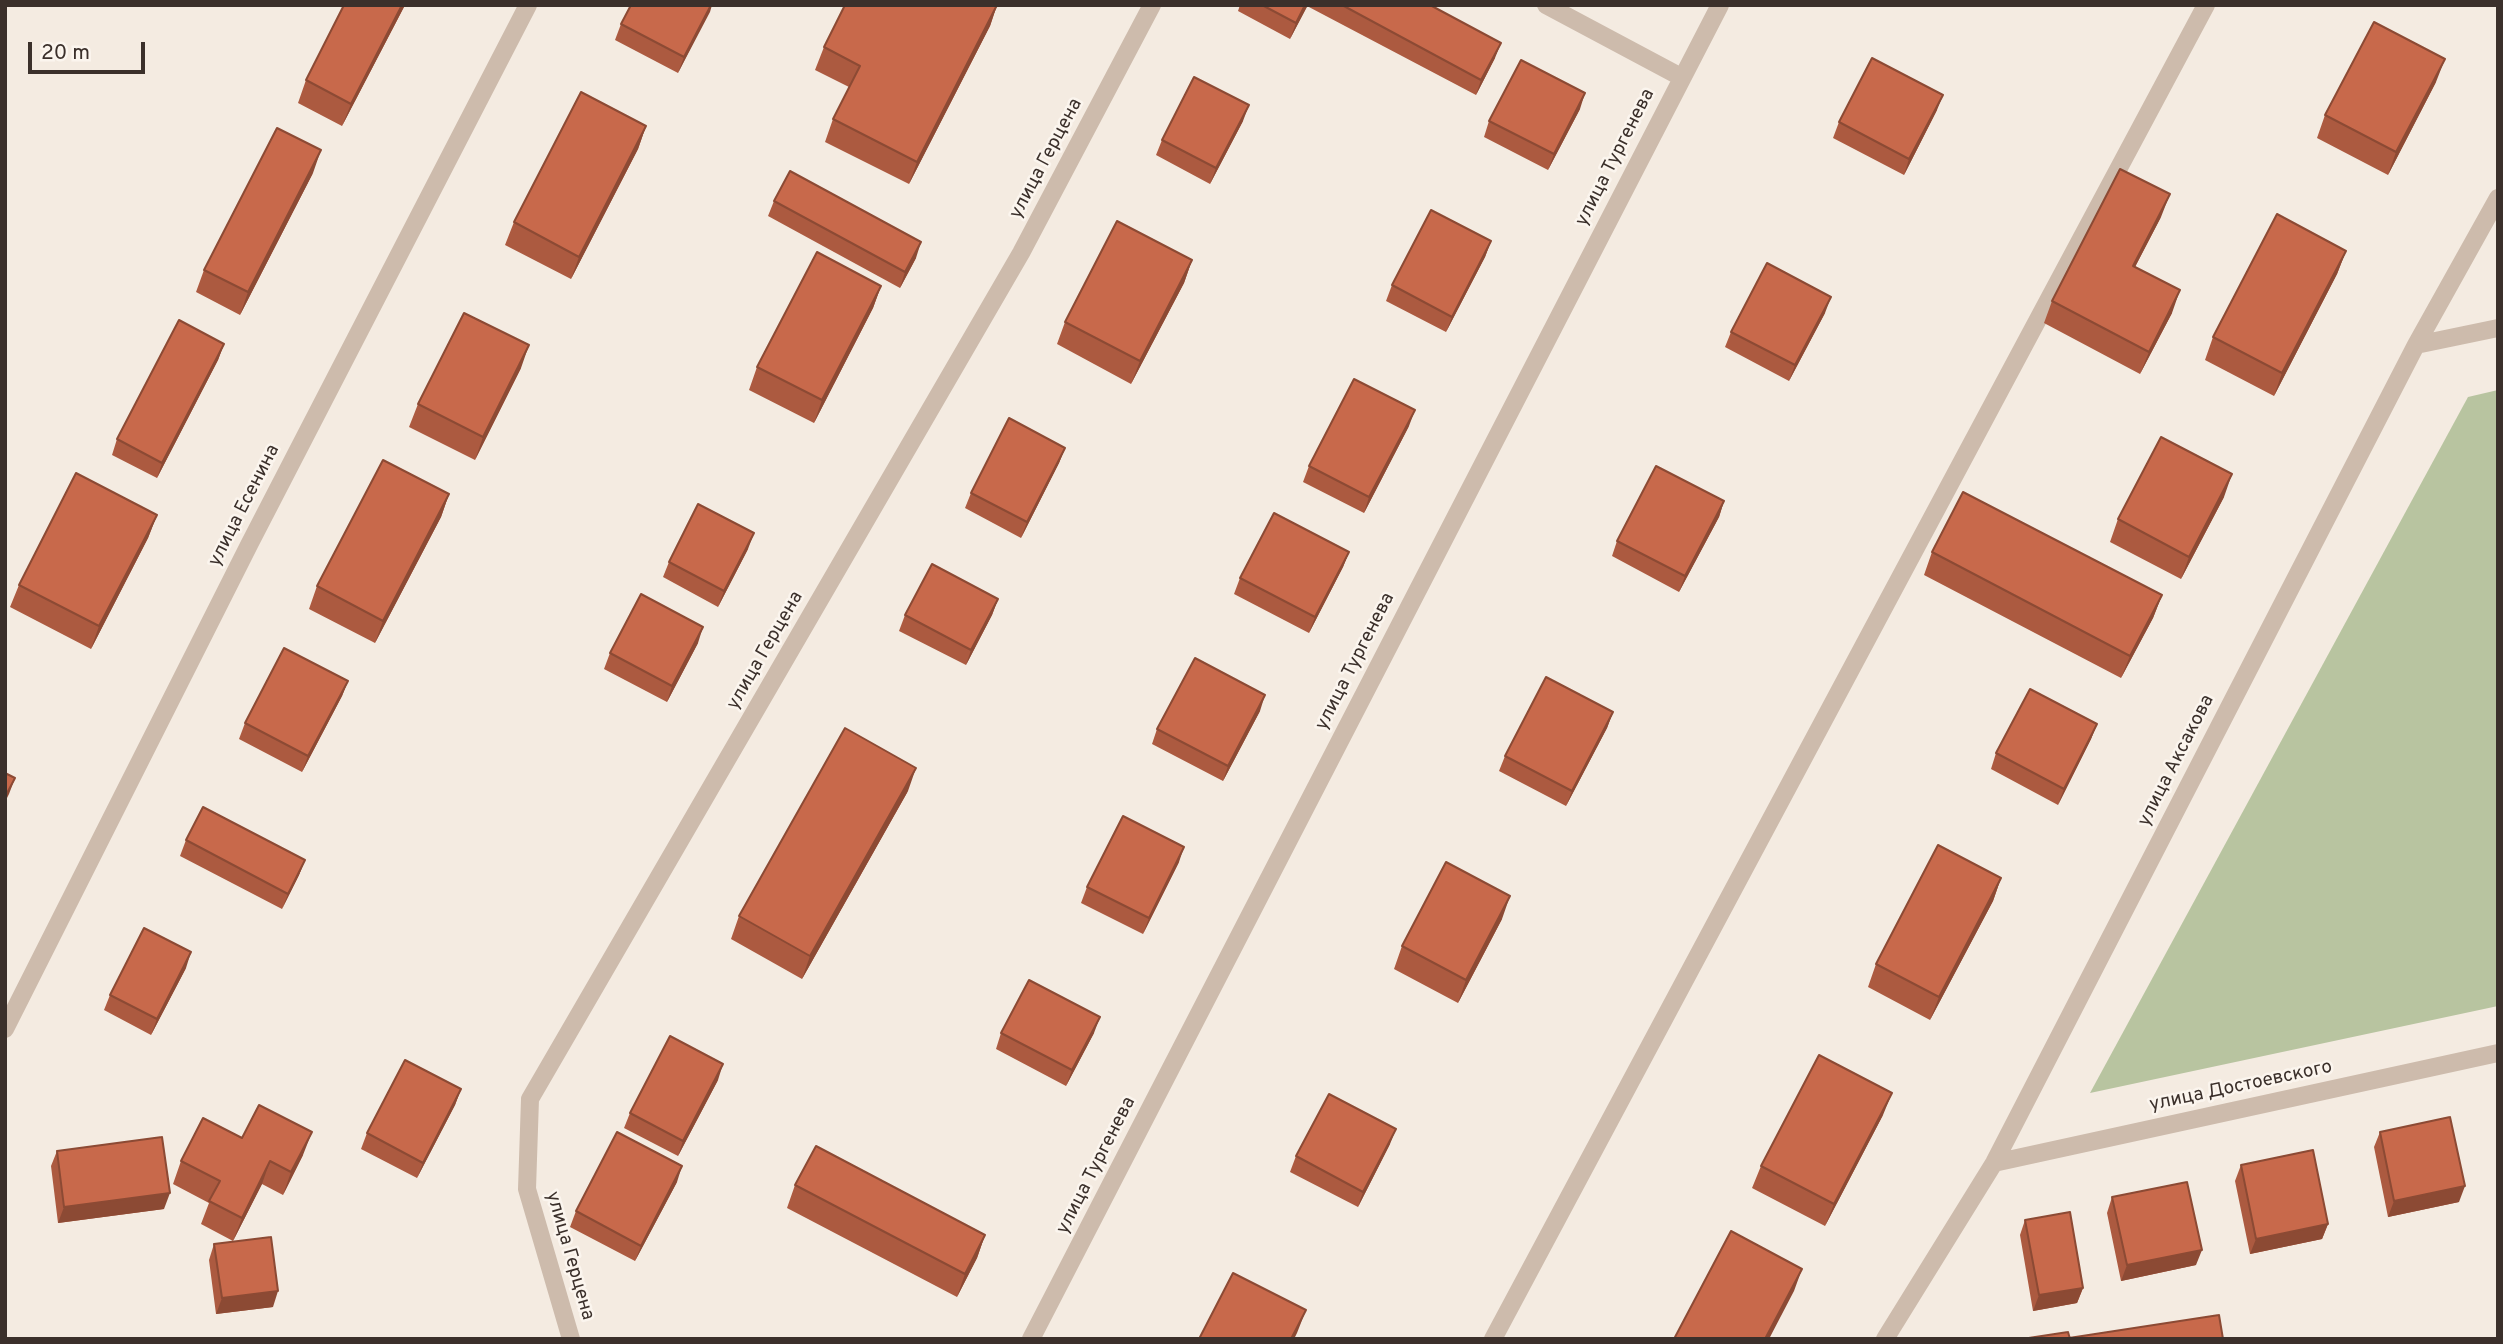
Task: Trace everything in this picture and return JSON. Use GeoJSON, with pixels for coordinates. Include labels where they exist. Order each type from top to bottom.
{"type":"FeatureCollection","features":[{"type":"Feature","properties":{"kind":"street","name":"улица Есенина"},"geometry":{"type":"LineString","coordinates":[[5,1029],[250,543],[528,5]]}},
{"type":"Feature","properties":{"kind":"street","name":"улица Герцена"},"geometry":{"type":"LineString","coordinates":[[571,1339],[527,1189],[530,1099],[1021,253],[1152,5]]}},
{"type":"Feature","properties":{"kind":"street"},"geometry":{"type":"LineString","coordinates":[[1546,5],[1681,77]]}},
{"type":"Feature","properties":{"kind":"street","name":"улица Тургенева"},"geometry":{"type":"LineString","coordinates":[[1031,1339],[1720,5]]}},
{"type":"Feature","properties":{"kind":"street"},"geometry":{"type":"LineString","coordinates":[[1493,1339],[2206,5]]}},
{"type":"Feature","properties":{"kind":"street","name":"улица Аксакова"},"geometry":{"type":"LineString","coordinates":[[1885,1339],[1994,1163],[2416,345],[2498,198]]}},
{"type":"Feature","properties":{"kind":"street"},"geometry":{"type":"LineString","coordinates":[[2416,345],[2498,328]]}},
{"type":"Feature","properties":{"kind":"street","name":"улица Достоевского"},"geometry":{"type":"LineString","coordinates":[[1994,1163],[2498,1053]]}},
{"type":"Feature","properties":{"kind":"green space"},"geometry":{"type":"Polygon","coordinates":[[[2498,390],[2498,1006],[2090,1093],[2468,397],[2498,390]]]}},
{"type":"Feature","properties":{"kind":"building"},"geometry":{"type":"Polygon","coordinates":[[[344,5],[402,5],[351,104],[306,80],[344,5]]]}},
{"type":"Feature","properties":{"kind":"building"},"geometry":{"type":"Polygon","coordinates":[[[631,5],[711,5],[684,57],[621,24],[631,5]]]}},
{"type":"Feature","properties":{"kind":"building"},"geometry":{"type":"Polygon","coordinates":[[[845,5],[997,5],[917,162],[833,119],[860,66],[824,47],[845,5]]]}},
{"type":"Feature","properties":{"kind":"building"},"geometry":{"type":"Polygon","coordinates":[[[1262,5],[1305,5],[1296,23],[1262,5]]]}},
{"type":"Feature","properties":{"kind":"building"},"geometry":{"type":"Polygon","coordinates":[[[1342,5],[1430,5],[1501,43],[1481,80],[1342,5]]]}},
{"type":"Feature","properties":{"kind":"building"},"geometry":{"type":"Polygon","coordinates":[[[2374,22],[2445,59],[2396,152],[2325,115],[2374,22]]]}},
{"type":"Feature","properties":{"kind":"building"},"geometry":{"type":"Polygon","coordinates":[[[1872,58],[1943,95],[1909,159],[1839,122],[1872,58]]]}},
{"type":"Feature","properties":{"kind":"building"},"geometry":{"type":"Polygon","coordinates":[[[1521,60],[1585,93],[1554,154],[1489,121],[1521,60]]]}},
{"type":"Feature","properties":{"kind":"building"},"geometry":{"type":"Polygon","coordinates":[[[1194,77],[1249,105],[1216,168],[1162,140],[1194,77]]]}},
{"type":"Feature","properties":{"kind":"building"},"geometry":{"type":"Polygon","coordinates":[[[581,92],[646,126],[579,257],[514,222],[581,92]]]}},
{"type":"Feature","properties":{"kind":"building"},"geometry":{"type":"Polygon","coordinates":[[[277,128],[321,150],[248,292],[204,270],[277,128]]]}},
{"type":"Feature","properties":{"kind":"building"},"geometry":{"type":"Polygon","coordinates":[[[2120,169],[2170,194],[2133,266],[2180,290],[2149,352],[2052,301],[2120,169]]]}},
{"type":"Feature","properties":{"kind":"building"},"geometry":{"type":"Polygon","coordinates":[[[790,171],[921,242],[905,272],[774,201],[790,171]]]}},
{"type":"Feature","properties":{"kind":"building"},"geometry":{"type":"Polygon","coordinates":[[[1431,210],[1491,241],[1452,317],[1392,285],[1431,210]]]}},
{"type":"Feature","properties":{"kind":"building"},"geometry":{"type":"Polygon","coordinates":[[[2277,214],[2346,251],[2282,373],[2213,337],[2277,214]]]}},
{"type":"Feature","properties":{"kind":"building"},"geometry":{"type":"Polygon","coordinates":[[[1117,221],[1192,260],[1140,361],[1065,322],[1117,221]]]}},
{"type":"Feature","properties":{"kind":"building"},"geometry":{"type":"Polygon","coordinates":[[[817,252],[881,286],[822,400],[757,367],[817,252]]]}},
{"type":"Feature","properties":{"kind":"building"},"geometry":{"type":"Polygon","coordinates":[[[1767,263],[1831,297],[1795,365],[1731,332],[1767,263]]]}},
{"type":"Feature","properties":{"kind":"building"},"geometry":{"type":"Polygon","coordinates":[[[464,313],[529,345],[483,437],[418,404],[464,313]]]}},
{"type":"Feature","properties":{"kind":"building"},"geometry":{"type":"Polygon","coordinates":[[[179,320],[224,344],[162,463],[117,439],[179,320]]]}},
{"type":"Feature","properties":{"kind":"building"},"geometry":{"type":"Polygon","coordinates":[[[1354,379],[1415,410],[1369,497],[1309,466],[1354,379]]]}},
{"type":"Feature","properties":{"kind":"building"},"geometry":{"type":"Polygon","coordinates":[[[1009,418],[1065,448],[1027,522],[971,493],[1009,418]]]}},
{"type":"Feature","properties":{"kind":"building"},"geometry":{"type":"Polygon","coordinates":[[[2161,437],[2232,474],[2189,557],[2118,519],[2161,437]]]}},
{"type":"Feature","properties":{"kind":"building"},"geometry":{"type":"Polygon","coordinates":[[[383,460],[449,494],[383,621],[317,586],[383,460]]]}},
{"type":"Feature","properties":{"kind":"building"},"geometry":{"type":"Polygon","coordinates":[[[1656,466],[1724,501],[1685,576],[1617,541],[1656,466]]]}},
{"type":"Feature","properties":{"kind":"building"},"geometry":{"type":"Polygon","coordinates":[[[76,473],[157,515],[99,626],[19,585],[76,473]]]}},
{"type":"Feature","properties":{"kind":"building"},"geometry":{"type":"Polygon","coordinates":[[[1963,492],[2162,595],[2130,656],[1932,552],[1963,492]]]}},
{"type":"Feature","properties":{"kind":"building"},"geometry":{"type":"Polygon","coordinates":[[[698,504],[754,533],[724,591],[669,562],[698,504]]]}},
{"type":"Feature","properties":{"kind":"building"},"geometry":{"type":"Polygon","coordinates":[[[1274,513],[1349,552],[1315,617],[1240,578],[1274,513]]]}},
{"type":"Feature","properties":{"kind":"building"},"geometry":{"type":"Polygon","coordinates":[[[932,564],[998,599],[971,650],[905,615],[932,564]]]}},
{"type":"Feature","properties":{"kind":"building"},"geometry":{"type":"Polygon","coordinates":[[[641,594],[703,627],[672,686],[610,653],[641,594]]]}},
{"type":"Feature","properties":{"kind":"building"},"geometry":{"type":"Polygon","coordinates":[[[284,648],[348,681],[308,756],[245,723],[284,648]]]}},
{"type":"Feature","properties":{"kind":"building"},"geometry":{"type":"Polygon","coordinates":[[[1195,658],[1265,695],[1228,766],[1157,729],[1195,658]]]}},
{"type":"Feature","properties":{"kind":"building"},"geometry":{"type":"Polygon","coordinates":[[[1546,677],[1613,712],[1572,791],[1505,756],[1546,677]]]}},
{"type":"Feature","properties":{"kind":"building"},"geometry":{"type":"Polygon","coordinates":[[[2030,689],[2097,724],[2064,789],[1996,753],[2030,689]]]}},
{"type":"Feature","properties":{"kind":"building"},"geometry":{"type":"Polygon","coordinates":[[[845,728],[916,768],[810,956],[739,916],[845,728]]]}},
{"type":"Feature","properties":{"kind":"building"},"geometry":{"type":"Polygon","coordinates":[[[5,773],[15,778],[5,797],[5,773]]]}},
{"type":"Feature","properties":{"kind":"building"},"geometry":{"type":"Polygon","coordinates":[[[203,807],[305,860],[288,894],[186,840],[203,807]]]}},
{"type":"Feature","properties":{"kind":"building"},"geometry":{"type":"Polygon","coordinates":[[[1123,816],[1184,847],[1149,918],[1087,887],[1123,816]]]}},
{"type":"Feature","properties":{"kind":"building"},"geometry":{"type":"Polygon","coordinates":[[[1938,845],[2001,878],[1939,997],[1876,964],[1938,845]]]}},
{"type":"Feature","properties":{"kind":"building"},"geometry":{"type":"Polygon","coordinates":[[[1446,862],[1510,896],[1466,980],[1402,946],[1446,862]]]}},
{"type":"Feature","properties":{"kind":"building"},"geometry":{"type":"Polygon","coordinates":[[[144,928],[191,952],[157,1019],[110,995],[144,928]]]}},
{"type":"Feature","properties":{"kind":"building"},"geometry":{"type":"Polygon","coordinates":[[[1029,980],[1100,1017],[1072,1070],[1001,1033],[1029,980]]]}},
{"type":"Feature","properties":{"kind":"building"},"geometry":{"type":"Polygon","coordinates":[[[670,1036],[723,1064],[683,1141],[630,1113],[670,1036]]]}},
{"type":"Feature","properties":{"kind":"building"},"geometry":{"type":"Polygon","coordinates":[[[1819,1055],[1892,1093],[1834,1204],[1761,1166],[1819,1055]]]}},
{"type":"Feature","properties":{"kind":"building"},"geometry":{"type":"Polygon","coordinates":[[[405,1060],[461,1089],[423,1163],[367,1133],[405,1060]]]}},
{"type":"Feature","properties":{"kind":"building"},"geometry":{"type":"Polygon","coordinates":[[[1329,1094],[1396,1129],[1363,1192],[1296,1156],[1329,1094]]]}},
{"type":"Feature","properties":{"kind":"building"},"geometry":{"type":"Polygon","coordinates":[[[259,1105],[312,1132],[291,1172],[270,1161],[242,1218],[209,1201],[220,1181],[181,1161],[203,1118],[242,1138],[259,1105]]]}},
{"type":"Feature","properties":{"kind":"building"},"geometry":{"type":"Polygon","coordinates":[[[2450,1117],[2465,1186],[2394,1201],[2380,1132],[2450,1117]]]}},
{"type":"Feature","properties":{"kind":"building"},"geometry":{"type":"Polygon","coordinates":[[[617,1132],[682,1166],[641,1246],[576,1211],[617,1132]]]}},
{"type":"Feature","properties":{"kind":"building"},"geometry":{"type":"Polygon","coordinates":[[[162,1137],[170,1193],[64,1207],[57,1151],[162,1137]]]}},
{"type":"Feature","properties":{"kind":"building"},"geometry":{"type":"Polygon","coordinates":[[[816,1146],[985,1235],[965,1274],[795,1185],[816,1146]]]}},
{"type":"Feature","properties":{"kind":"building"},"geometry":{"type":"Polygon","coordinates":[[[2313,1150],[2328,1224],[2256,1239],[2241,1165],[2313,1150]]]}},
{"type":"Feature","properties":{"kind":"building"},"geometry":{"type":"Polygon","coordinates":[[[2187,1182],[2202,1250],[2127,1265],[2112,1197],[2187,1182]]]}},
{"type":"Feature","properties":{"kind":"building"},"geometry":{"type":"Polygon","coordinates":[[[2070,1212],[2083,1288],[2039,1295],[2025,1220],[2070,1212]]]}},
{"type":"Feature","properties":{"kind":"building"},"geometry":{"type":"Polygon","coordinates":[[[1731,1231],[1802,1269],[1765,1339],[1674,1339],[1731,1231]]]}},
{"type":"Feature","properties":{"kind":"building"},"geometry":{"type":"Polygon","coordinates":[[[271,1237],[278,1291],[222,1298],[214,1244],[271,1237]]]}},
{"type":"Feature","properties":{"kind":"building"},"geometry":{"type":"Polygon","coordinates":[[[1233,1273],[1306,1310],[1291,1339],[1199,1339],[1233,1273]]]}},
{"type":"Feature","properties":{"kind":"building"},"geometry":{"type":"Polygon","coordinates":[[[2219,1315],[2223,1339],[2069,1338],[2219,1315]]]}},
{"type":"Feature","properties":{"kind":"building"},"geometry":{"type":"Polygon","coordinates":[[[2068,1332],[2070,1339],[2022,1339],[2068,1332]]]}}]}
